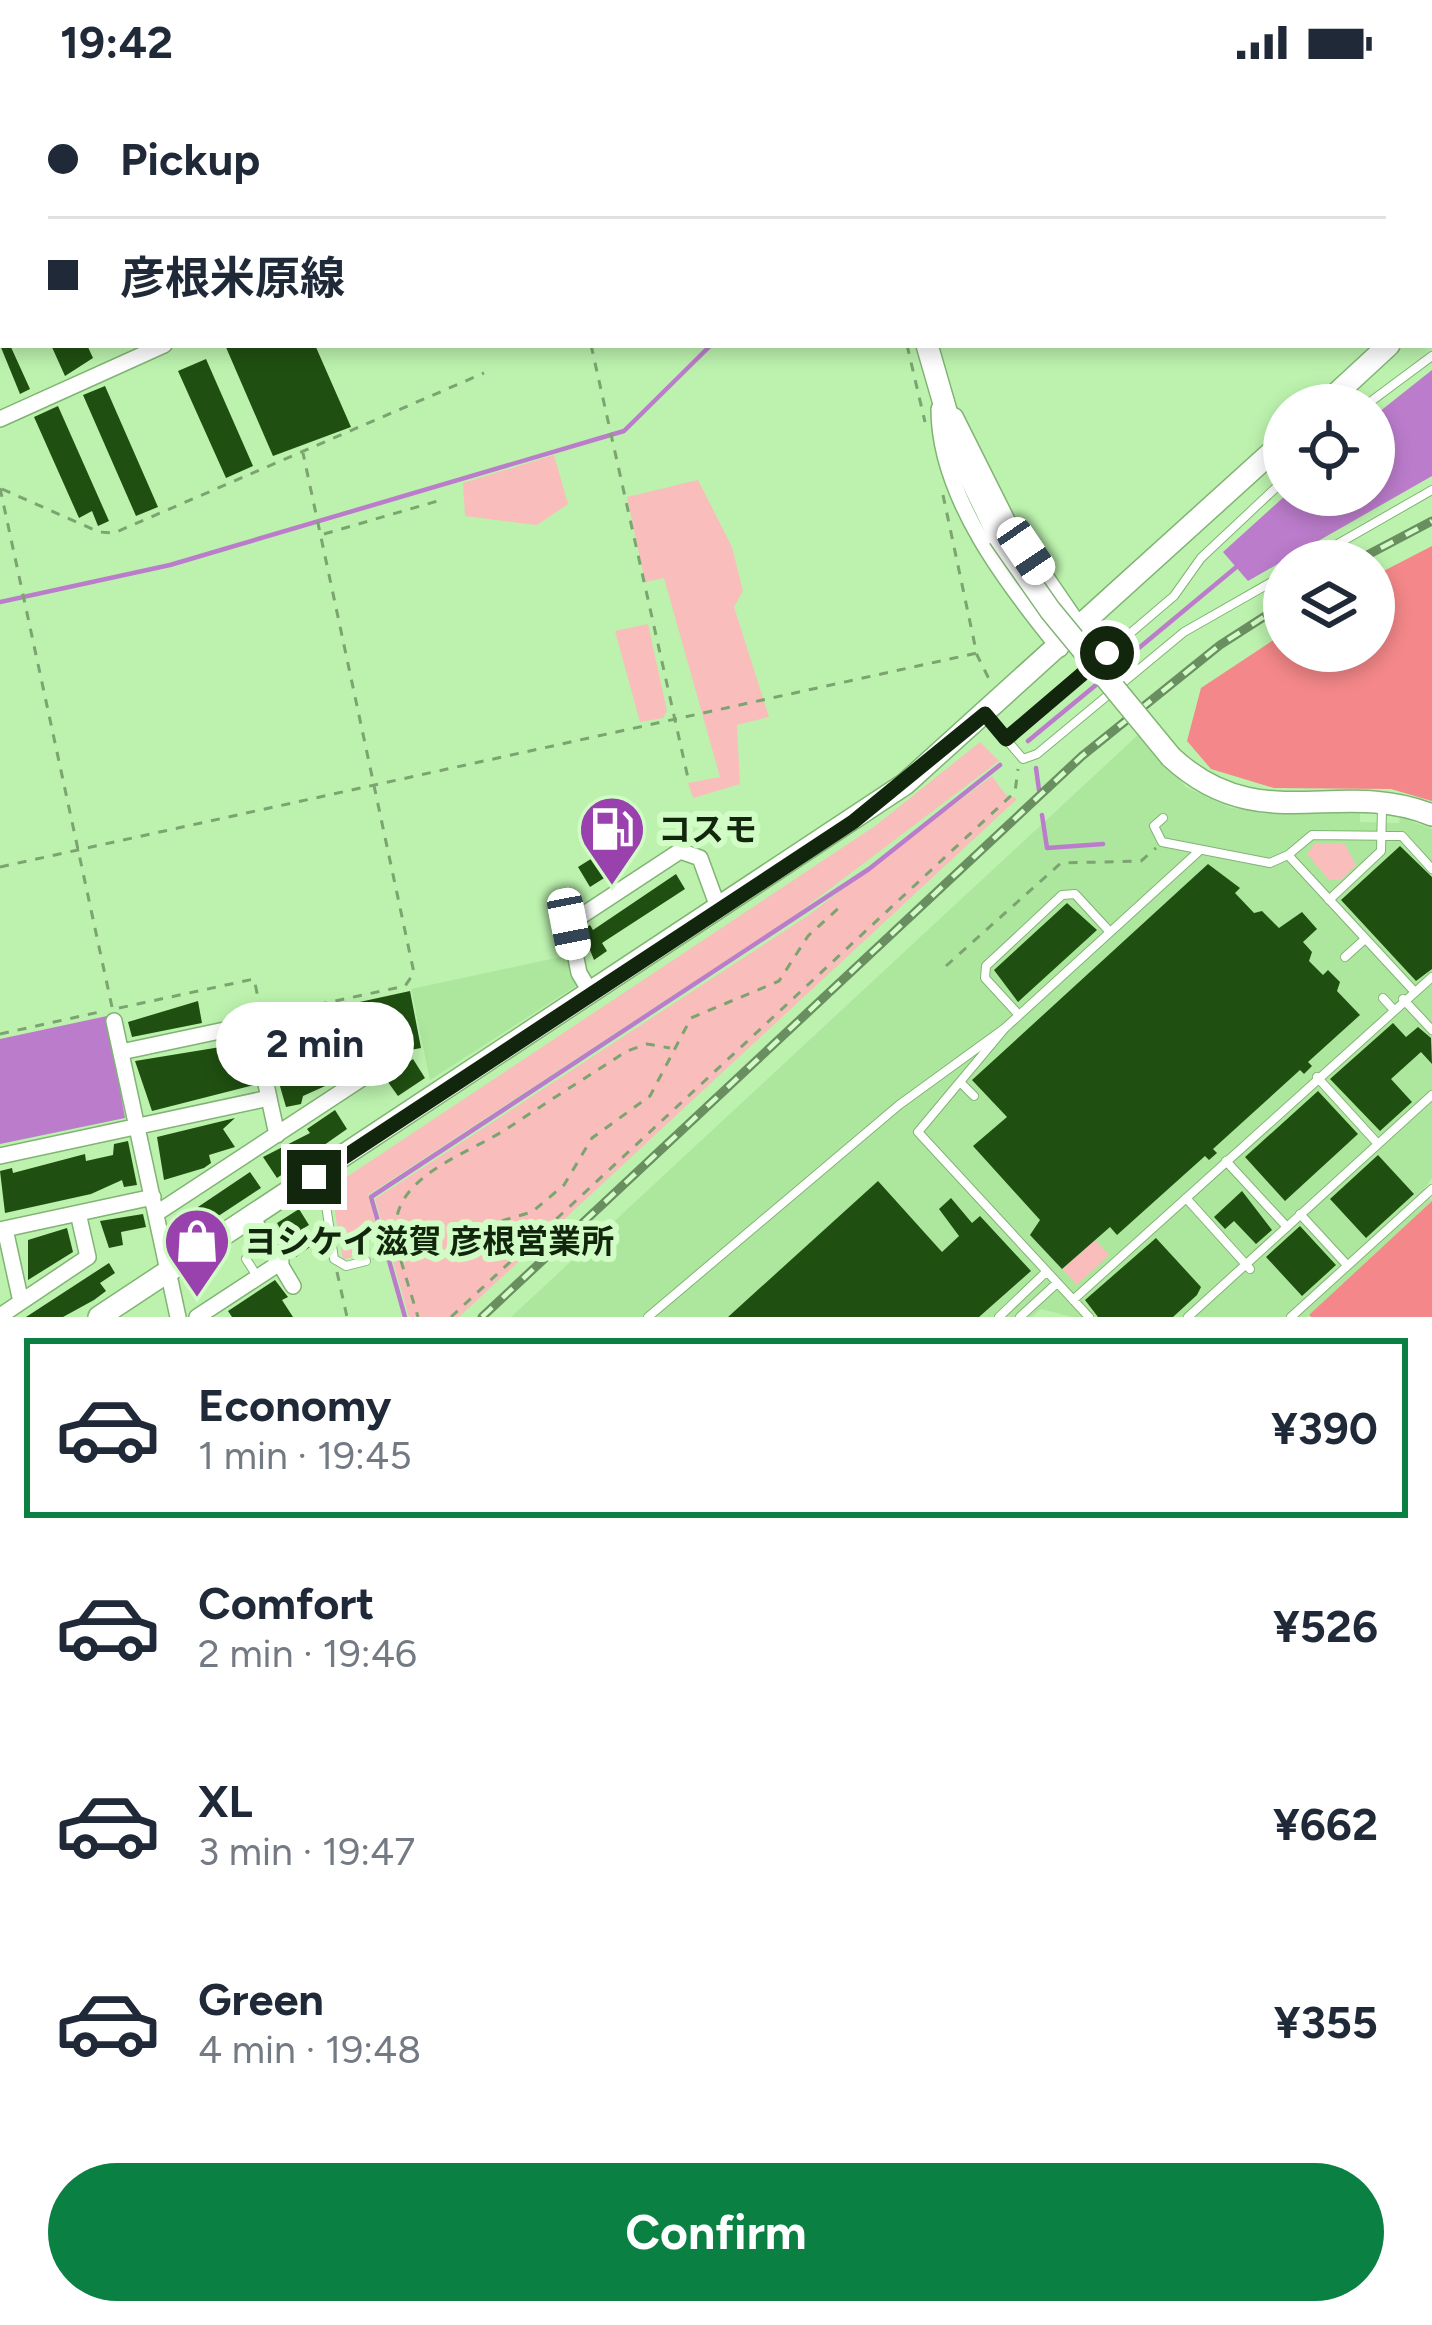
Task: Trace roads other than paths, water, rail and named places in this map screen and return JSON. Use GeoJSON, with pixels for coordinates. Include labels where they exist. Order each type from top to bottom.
{"type":"FeatureCollection","features":[{"type":"Feature","properties":{"kind":"main road"},"geometry":{"type":"LineString","coordinates":[[929,348],[958,452],[999,537],[1049,610],[1171,757],[1212,789],[1235,798],[1382,804],[1432,815]]}},
{"type":"Feature","properties":{"kind":"main road"},"geometry":{"type":"LineString","coordinates":[[1347,384],[1386,348]]}},
{"type":"Feature","properties":{"kind":"main road"},"geometry":{"type":"LineString","coordinates":[[99,1317],[905,784],[1263,461]]}},
{"type":"Feature","properties":{"kind":"street"},"geometry":{"type":"LineString","coordinates":[[0,418],[157,348]]}},
{"type":"Feature","properties":{"kind":"street"},"geometry":{"type":"LineString","coordinates":[[939,387],[1007,520],[1082,628]]}},
{"type":"Feature","properties":{"kind":"street"},"geometry":{"type":"LineString","coordinates":[[939,387],[942,448],[962,498],[998,564],[1060,649]]}},
{"type":"Feature","properties":{"kind":"street"},"geometry":{"type":"LineString","coordinates":[[591,993],[579,974],[569,924],[680,851],[700,858],[719,910]]}},
{"type":"Feature","properties":{"kind":"street"},"geometry":{"type":"LineString","coordinates":[[113,1015],[178,1317]]}},
{"type":"Feature","properties":{"kind":"street"},"geometry":{"type":"LineString","coordinates":[[121,1052],[253,1024],[277,1135]]}},
{"type":"Feature","properties":{"kind":"street"},"geometry":{"type":"LineString","coordinates":[[21,1302],[3,1229],[78,1213],[155,1204],[277,1135],[393,1058],[390,1031],[260,1060]]}},
{"type":"Feature","properties":{"kind":"street"},"geometry":{"type":"LineString","coordinates":[[0,1156],[268,1098]]}},
{"type":"Feature","properties":{"kind":"street"},"geometry":{"type":"LineString","coordinates":[[0,1316],[88,1257],[78,1213]]}},
{"type":"Feature","properties":{"kind":"street"},"geometry":{"type":"LineString","coordinates":[[197,1317],[258,1277],[289,1273],[252,1217]]}},
{"type":"Feature","properties":{"kind":"lane"},"geometry":{"type":"LineString","coordinates":[[1394,384],[1432,356]]}},
{"type":"Feature","properties":{"kind":"lane"},"geometry":{"type":"LineString","coordinates":[[1345,540],[1432,490]]}},
{"type":"Feature","properties":{"kind":"lane"},"geometry":{"type":"LineString","coordinates":[[1006,739],[1174,596],[1201,558],[1263,500]]}},
{"type":"Feature","properties":{"kind":"lane"},"geometry":{"type":"LineString","coordinates":[[993,707],[1006,739],[1023,759],[1037,754],[1184,632],[1263,587]]}},
{"type":"Feature","properties":{"kind":"lane"},"geometry":{"type":"LineString","coordinates":[[1329,900],[1381,850],[1382,804]]}},
{"type":"Feature","properties":{"kind":"lane"},"geometry":{"type":"LineString","coordinates":[[1162,818],[1154,826],[1162,842],[1187,843],[1198,852],[1270,863],[1288,856],[1312,835],[1402,836],[1432,869]]}},
{"type":"Feature","properties":{"kind":"lane"},"geometry":{"type":"LineString","coordinates":[[648,1317],[899,1105],[1005,1028],[1198,852]]}},
{"type":"Feature","properties":{"kind":"lane"},"geometry":{"type":"LineString","coordinates":[[1288,856],[1413,990]]}},
{"type":"Feature","properties":{"kind":"lane"},"geometry":{"type":"LineString","coordinates":[[1019,1015],[986,978],[986,966],[1062,895],[1075,894],[1110,932]]}},
{"type":"Feature","properties":{"kind":"lane"},"geometry":{"type":"LineString","coordinates":[[1345,957],[1365,939]]}},
{"type":"Feature","properties":{"kind":"lane"},"geometry":{"type":"LineString","coordinates":[[1073,1300],[1432,976]]}},
{"type":"Feature","properties":{"kind":"lane"},"geometry":{"type":"LineString","coordinates":[[1383,998],[1393,1009]]}},
{"type":"Feature","properties":{"kind":"lane"},"geometry":{"type":"LineString","coordinates":[[1403,999],[1432,1030]]}},
{"type":"Feature","properties":{"kind":"lane"},"geometry":{"type":"LineString","coordinates":[[1005,1028],[918,1132],[1089,1317]]}},
{"type":"Feature","properties":{"kind":"lane"},"geometry":{"type":"LineString","coordinates":[[1317,1077],[1378,1144]]}},
{"type":"Feature","properties":{"kind":"lane"},"geometry":{"type":"LineString","coordinates":[[961,1083],[974,1096]]}},
{"type":"Feature","properties":{"kind":"lane"},"geometry":{"type":"LineString","coordinates":[[1188,1317],[1432,1095]]}},
{"type":"Feature","properties":{"kind":"lane"},"geometry":{"type":"LineString","coordinates":[[1226,1161],[1287,1227]]}},
{"type":"Feature","properties":{"kind":"lane"},"geometry":{"type":"LineString","coordinates":[[314,1177],[324,1192],[334,1258],[346,1266],[366,1261]]}},
{"type":"Feature","properties":{"kind":"lane"},"geometry":{"type":"LineString","coordinates":[[1291,1317],[1432,1189]]}},
{"type":"Feature","properties":{"kind":"lane"},"geometry":{"type":"LineString","coordinates":[[1186,1198],[1248,1266]]}},
{"type":"Feature","properties":{"kind":"lane"},"geometry":{"type":"LineString","coordinates":[[1300,1214],[1347,1265]]}},
{"type":"Feature","properties":{"kind":"lane"},"geometry":{"type":"LineString","coordinates":[[246,1259],[258,1277]]}},
{"type":"Feature","properties":{"kind":"lane"},"geometry":{"type":"LineString","coordinates":[[999,1317],[1046,1272]]}},
{"type":"Feature","properties":{"kind":"lane"},"geometry":{"type":"LineString","coordinates":[[1019,1317],[1057,1283]]}},
{"type":"Feature","properties":{"kind":"waterway"},"geometry":{"type":"LineString","coordinates":[[0,602],[170,565],[624,431],[708,348]]}},
{"type":"Feature","properties":{"kind":"waterway"},"geometry":{"type":"LineString","coordinates":[[1110,672],[1240,564]]}},
{"type":"Feature","properties":{"kind":"waterway"},"geometry":{"type":"LineString","coordinates":[[1028,741],[1102,680]]}},
{"type":"Feature","properties":{"kind":"waterway"},"geometry":{"type":"LineString","coordinates":[[405,1317],[371,1197],[869,869],[1000,765]]}},
{"type":"Feature","properties":{"kind":"waterway"},"geometry":{"type":"LineString","coordinates":[[1036,768],[1039,790]]}},
{"type":"Feature","properties":{"kind":"waterway"},"geometry":{"type":"LineString","coordinates":[[1042,815],[1047,848],[1103,844]]}},
{"type":"Feature","properties":{"kind":"railway"},"geometry":{"type":"LineString","coordinates":[[1395,540],[1432,521]]}},
{"type":"Feature","properties":{"kind":"railway"},"geometry":{"type":"LineString","coordinates":[[482,1317],[1082,756],[1220,645],[1263,617]]}},
{"type":"Feature","properties":{"kind":"place","name":"コスモ"},"geometry":{"type":"Point","coordinates":[612,888]}},
{"type":"Feature","properties":{"kind":"place","name":"ヨシケイ滋賀 彦根営業所"},"geometry":{"type":"Point","coordinates":[197,1300]}}]}
